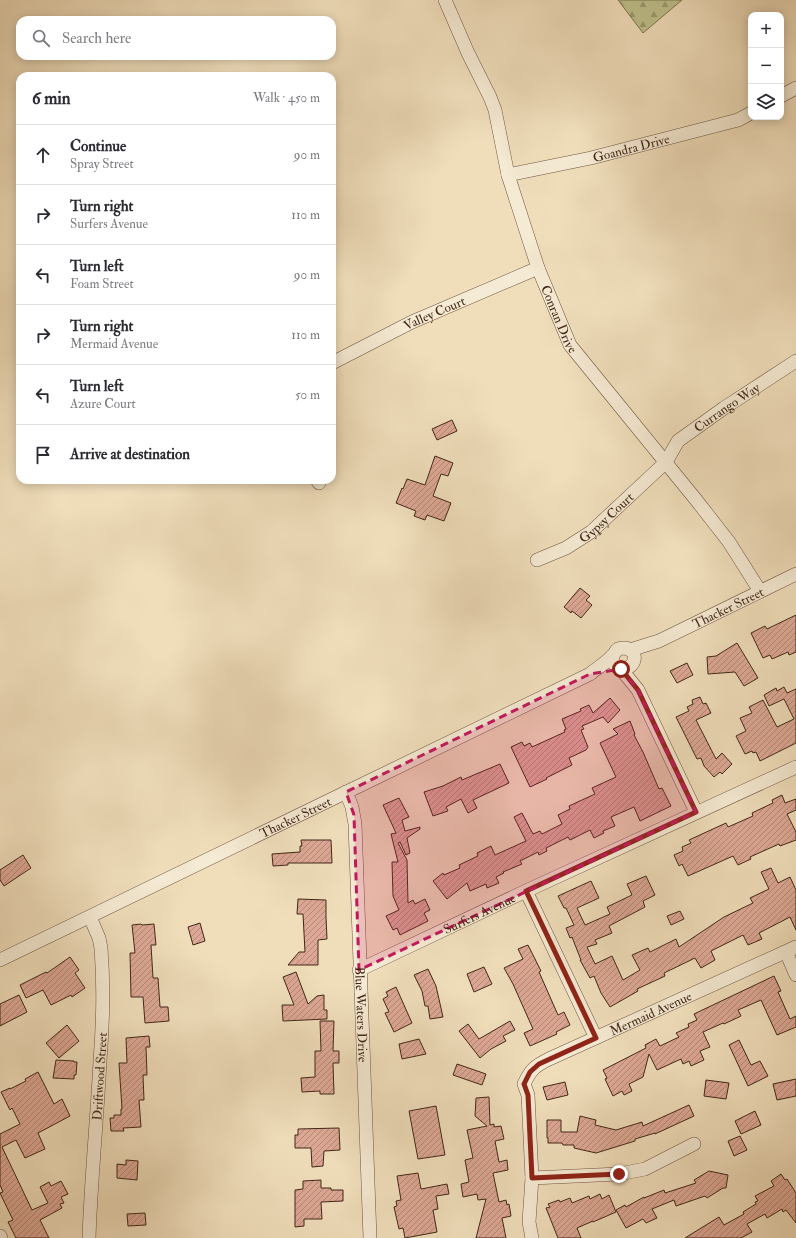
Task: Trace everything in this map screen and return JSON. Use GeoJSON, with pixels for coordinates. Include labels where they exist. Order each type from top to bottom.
{"type":"FeatureCollection","features":[{"type":"Feature","properties":{"kind":"street","name":"Conran Drive"},"geometry":{"type":"LineString","coordinates":[[445,0],[468,53],[490,96],[495,110],[508,175],[538,268],[570,345],[666,462],[729,542],[760,591]]}},
{"type":"Feature","properties":{"kind":"street"},"geometry":{"type":"LineString","coordinates":[[784,94],[796,88]]}},
{"type":"Feature","properties":{"kind":"street","name":"Goandra Drive"},"geometry":{"type":"LineString","coordinates":[[508,175],[591,158],[738,120],[748,115]]}},
{"type":"Feature","properties":{"kind":"street","name":"Valley Court"},"geometry":{"type":"LineString","coordinates":[[336,361],[412,322],[538,268]]}},
{"type":"Feature","properties":{"kind":"street","name":"Currango Way"},"geometry":{"type":"LineString","coordinates":[[666,462],[678,441],[724,408],[796,361]]}},
{"type":"Feature","properties":{"kind":"street","name":"Gypsy Court"},"geometry":{"type":"LineString","coordinates":[[537,560],[566,548],[591,532],[666,462]]}},
{"type":"Feature","properties":{"kind":"street","name":"Thacker Street"},"geometry":{"type":"LineString","coordinates":[[632,658],[659,641],[796,574]]}},
{"type":"Feature","properties":{"kind":"street"},"geometry":{"type":"LineString","coordinates":[[638,690],[613,662],[615,652],[622,648],[632,658],[638,690],[696,812]]}},
{"type":"Feature","properties":{"kind":"street","name":"Thacker Street"},"geometry":{"type":"LineString","coordinates":[[0,960],[590,674],[613,656]]}},
{"type":"Feature","properties":{"kind":"street"},"geometry":{"type":"LineString","coordinates":[[620,669],[628,668],[632,658]]}},
{"type":"Feature","properties":{"kind":"street","name":"Thacker Street"},"geometry":{"type":"LineString","coordinates":[[590,674],[620,669]]}},
{"type":"Feature","properties":{"kind":"street","name":"Surfers Avenue"},"geometry":{"type":"LineString","coordinates":[[359,970],[696,812],[796,767]]}},
{"type":"Feature","properties":{"kind":"street","name":"Blue Waters Drive"},"geometry":{"type":"LineString","coordinates":[[346,792],[354,815],[370,1238]]}},
{"type":"Feature","properties":{"kind":"street"},"geometry":{"type":"LineString","coordinates":[[526,891],[596,1038]]}},
{"type":"Feature","properties":{"kind":"street","name":"Driftwood Street"},"geometry":{"type":"LineString","coordinates":[[89,1238],[103,1012],[101,948],[90,916]]}},
{"type":"Feature","properties":{"kind":"street"},"geometry":{"type":"LineString","coordinates":[[791,950],[796,975]]}},
{"type":"Feature","properties":{"kind":"street","name":"Mermaid Avenue"},"geometry":{"type":"LineString","coordinates":[[532,1238],[529,1222],[532,1178],[528,1095],[524,1084],[530,1072],[539,1064],[791,950]]}},
{"type":"Feature","properties":{"kind":"street"},"geometry":{"type":"LineString","coordinates":[[532,1178],[619,1174],[645,1169],[694,1144]]}},
{"type":"Feature","properties":{"kind":"highlighted area"},"geometry":{"type":"Polygon","coordinates":[[[621,669],[638,690],[696,812],[359,970],[354,815],[346,792],[590,674],[621,669]]]}},
{"type":"Feature","properties":{"kind":"green space"},"geometry":{"type":"Polygon","coordinates":[[[618,0],[682,0],[643,33],[618,0]]]}},
{"type":"Feature","properties":{"kind":"building"},"geometry":{"type":"Polygon","coordinates":[[[452,420],[457,431],[437,440],[432,429],[452,420]]]}},
{"type":"Feature","properties":{"kind":"building"},"geometry":{"type":"Polygon","coordinates":[[[435,456],[453,463],[448,476],[441,474],[433,496],[451,503],[444,521],[427,515],[425,520],[414,516],[416,511],[396,503],[407,479],[425,485],[435,456]]]}},
{"type":"Feature","properties":{"kind":"building"},"geometry":{"type":"Polygon","coordinates":[[[580,588],[590,596],[586,600],[592,605],[581,618],[572,611],[571,613],[564,607],[580,588]]]}},
{"type":"Feature","properties":{"kind":"building"},"geometry":{"type":"Polygon","coordinates":[[[796,615],[796,652],[789,655],[788,652],[772,659],[770,655],[763,658],[751,633],[765,626],[767,629],[796,615]]]}},
{"type":"Feature","properties":{"kind":"building"},"geometry":{"type":"Polygon","coordinates":[[[737,643],[758,678],[744,686],[735,672],[708,674],[707,657],[716,656],[737,643]]]}},
{"type":"Feature","properties":{"kind":"building"},"geometry":{"type":"Polygon","coordinates":[[[687,663],[693,675],[677,683],[670,671],[687,663]]]}},
{"type":"Feature","properties":{"kind":"building"},"geometry":{"type":"Polygon","coordinates":[[[784,687],[787,693],[796,689],[796,743],[760,761],[756,752],[753,753],[752,751],[745,754],[736,736],[746,731],[740,718],[752,713],[749,707],[763,700],[777,727],[794,719],[784,699],[769,706],[764,695],[776,688],[777,691],[784,687]]]}},
{"type":"Feature","properties":{"kind":"building"},"geometry":{"type":"Polygon","coordinates":[[[700,697],[703,704],[706,703],[711,713],[696,720],[716,759],[722,753],[732,764],[722,774],[720,772],[714,777],[704,766],[701,758],[697,759],[676,717],[689,711],[687,707],[693,704],[692,700],[700,697]]]}},
{"type":"Feature","properties":{"kind":"building"},"geometry":{"type":"Polygon","coordinates":[[[610,698],[620,710],[608,723],[603,717],[582,726],[584,729],[581,730],[588,747],[586,750],[569,758],[572,765],[530,787],[511,747],[522,742],[524,746],[530,743],[532,747],[565,732],[564,730],[566,729],[562,719],[581,711],[580,709],[589,705],[593,713],[610,698]]]}},
{"type":"Feature","properties":{"kind":"building"},"geometry":{"type":"Polygon","coordinates":[[[630,721],[635,734],[634,735],[659,789],[662,788],[671,806],[640,821],[634,807],[611,817],[615,826],[603,831],[604,833],[594,838],[590,830],[570,840],[568,837],[546,848],[547,851],[539,855],[538,852],[520,861],[522,864],[503,872],[504,873],[496,877],[499,883],[487,888],[486,884],[470,891],[467,883],[447,899],[433,881],[443,873],[444,875],[460,868],[459,865],[478,856],[477,853],[491,846],[495,855],[526,841],[514,817],[522,813],[533,834],[540,831],[542,834],[562,824],[558,815],[570,809],[569,806],[595,794],[592,788],[616,777],[600,743],[618,734],[613,729],[630,721]]]}},
{"type":"Feature","properties":{"kind":"building"},"geometry":{"type":"Polygon","coordinates":[[[500,764],[509,783],[473,800],[477,808],[468,813],[461,799],[446,807],[448,811],[433,816],[424,792],[443,786],[461,777],[462,780],[500,764]]]}},
{"type":"Feature","properties":{"kind":"building"},"geometry":{"type":"Polygon","coordinates":[[[782,795],[785,803],[796,799],[796,810],[787,814],[796,832],[796,840],[780,846],[779,844],[750,857],[751,859],[738,865],[733,856],[688,876],[682,864],[679,866],[674,855],[683,851],[682,847],[691,843],[689,840],[726,823],[728,827],[753,816],[752,813],[773,803],[772,800],[782,795]]]}},
{"type":"Feature","properties":{"kind":"building"},"geometry":{"type":"Polygon","coordinates":[[[399,798],[409,817],[402,820],[405,831],[420,827],[420,829],[407,838],[410,853],[406,855],[400,842],[398,843],[407,860],[408,903],[413,900],[415,904],[425,899],[430,910],[424,913],[428,921],[400,935],[397,928],[393,930],[386,916],[399,910],[393,896],[392,862],[398,862],[391,834],[396,833],[383,805],[399,798]]]}},
{"type":"Feature","properties":{"kind":"building"},"geometry":{"type":"Polygon","coordinates":[[[301,840],[331,840],[332,863],[288,863],[288,865],[273,866],[272,854],[300,852],[300,846],[302,846],[301,840]]]}},
{"type":"Feature","properties":{"kind":"building"},"geometry":{"type":"Polygon","coordinates":[[[23,855],[31,868],[4,886],[0,880],[0,870],[23,855]]]}},
{"type":"Feature","properties":{"kind":"building"},"geometry":{"type":"Polygon","coordinates":[[[771,868],[778,883],[790,877],[796,890],[796,930],[790,917],[759,933],[762,939],[748,945],[743,935],[711,951],[715,960],[701,968],[695,958],[664,973],[665,976],[637,989],[638,991],[610,1007],[601,993],[594,976],[590,978],[580,960],[572,937],[570,938],[566,928],[574,925],[566,908],[564,908],[558,896],[591,881],[599,898],[577,908],[585,925],[610,914],[607,907],[632,895],[627,884],[646,876],[655,895],[643,901],[645,907],[609,926],[612,933],[595,940],[597,944],[587,947],[595,964],[612,956],[623,980],[640,970],[632,955],[648,948],[650,952],[676,939],[679,947],[724,917],[753,903],[750,898],[769,889],[761,872],[771,868]]]}},
{"type":"Feature","properties":{"kind":"building"},"geometry":{"type":"Polygon","coordinates":[[[298,899],[326,900],[327,939],[318,940],[318,965],[288,965],[299,952],[305,952],[303,914],[297,914],[298,899]]]}},
{"type":"Feature","properties":{"kind":"building"},"geometry":{"type":"Polygon","coordinates":[[[680,911],[684,919],[671,925],[667,916],[680,911]]]}},
{"type":"Feature","properties":{"kind":"building"},"geometry":{"type":"Polygon","coordinates":[[[200,923],[205,941],[193,945],[188,927],[200,923]]]}},
{"type":"Feature","properties":{"kind":"building"},"geometry":{"type":"Polygon","coordinates":[[[154,924],[156,945],[151,945],[153,978],[158,978],[160,1007],[168,1007],[169,1021],[145,1023],[143,997],[131,997],[130,953],[135,953],[132,925],[154,924]]]}},
{"type":"Feature","properties":{"kind":"building"},"geometry":{"type":"Polygon","coordinates":[[[528,945],[541,971],[539,972],[558,1015],[564,1012],[570,1025],[556,1032],[557,1034],[530,1046],[524,1033],[533,1029],[513,984],[504,968],[523,959],[518,949],[528,945]]]}},
{"type":"Feature","properties":{"kind":"building"},"geometry":{"type":"Polygon","coordinates":[[[70,957],[79,970],[75,973],[85,988],[72,997],[71,995],[51,1005],[43,990],[26,998],[20,985],[46,972],[47,973],[70,957]]]}},
{"type":"Feature","properties":{"kind":"building"},"geometry":{"type":"Polygon","coordinates":[[[484,967],[492,984],[474,992],[467,974],[484,967]]]}},
{"type":"Feature","properties":{"kind":"building"},"geometry":{"type":"Polygon","coordinates":[[[428,969],[436,986],[443,1017],[430,1019],[428,1006],[425,1006],[422,991],[414,975],[428,969]]]}},
{"type":"Feature","properties":{"kind":"building"},"geometry":{"type":"Polygon","coordinates":[[[296,972],[308,1004],[317,996],[324,995],[324,1010],[327,1010],[327,1019],[283,1021],[282,1005],[294,1005],[283,977],[296,972]]]}},
{"type":"Feature","properties":{"kind":"building"},"geometry":{"type":"Polygon","coordinates":[[[774,976],[781,991],[778,992],[790,1019],[796,1016],[796,1027],[777,1035],[761,1000],[738,1010],[741,1016],[703,1032],[710,1047],[700,1051],[704,1060],[691,1066],[689,1061],[683,1064],[681,1059],[657,1070],[649,1054],[643,1077],[629,1084],[632,1091],[624,1095],[622,1091],[613,1096],[605,1079],[607,1078],[603,1070],[646,1048],[645,1045],[656,1039],[660,1046],[679,1037],[676,1033],[689,1027],[688,1024],[697,1020],[694,1014],[774,976]]]}},
{"type":"Feature","properties":{"kind":"building"},"geometry":{"type":"Polygon","coordinates":[[[396,987],[412,1023],[394,1032],[385,1013],[389,1012],[383,999],[388,996],[386,992],[396,987]]]}},
{"type":"Feature","properties":{"kind":"building"},"geometry":{"type":"Polygon","coordinates":[[[19,995],[27,1012],[0,1026],[0,1004],[19,995]]]}},
{"type":"Feature","properties":{"kind":"building"},"geometry":{"type":"Polygon","coordinates":[[[320,1021],[334,1021],[333,1051],[339,1051],[339,1063],[333,1063],[334,1094],[320,1094],[320,1091],[302,1092],[301,1078],[315,1077],[315,1051],[321,1051],[320,1021]]]}},
{"type":"Feature","properties":{"kind":"building"},"geometry":{"type":"Polygon","coordinates":[[[510,1021],[515,1030],[503,1036],[506,1041],[491,1049],[480,1058],[459,1031],[468,1024],[479,1039],[510,1021]]]}},
{"type":"Feature","properties":{"kind":"building"},"geometry":{"type":"Polygon","coordinates":[[[67,1025],[79,1041],[59,1058],[46,1043],[67,1025]]]}},
{"type":"Feature","properties":{"kind":"building"},"geometry":{"type":"Polygon","coordinates":[[[149,1036],[150,1047],[146,1047],[147,1075],[143,1075],[144,1100],[139,1100],[141,1127],[123,1128],[124,1131],[111,1131],[110,1118],[114,1118],[114,1115],[121,1115],[122,1109],[119,1063],[127,1063],[126,1038],[149,1036]]]}},
{"type":"Feature","properties":{"kind":"building"},"geometry":{"type":"Polygon","coordinates":[[[419,1039],[426,1054],[402,1059],[399,1044],[419,1039]]]}},
{"type":"Feature","properties":{"kind":"building"},"geometry":{"type":"Polygon","coordinates":[[[739,1040],[751,1065],[760,1061],[768,1076],[748,1086],[729,1045],[739,1040]]]}},
{"type":"Feature","properties":{"kind":"building"},"geometry":{"type":"Polygon","coordinates":[[[56,1060],[77,1062],[76,1075],[74,1075],[74,1079],[53,1078],[56,1060]]]}},
{"type":"Feature","properties":{"kind":"building"},"geometry":{"type":"Polygon","coordinates":[[[457,1064],[486,1074],[482,1085],[453,1075],[457,1064]]]}},
{"type":"Feature","properties":{"kind":"building"},"geometry":{"type":"Polygon","coordinates":[[[38,1072],[54,1104],[62,1099],[70,1116],[38,1133],[45,1149],[25,1158],[16,1140],[2,1147],[32,1210],[48,1203],[40,1187],[49,1182],[51,1186],[61,1181],[68,1194],[61,1197],[64,1203],[60,1204],[62,1208],[40,1220],[49,1238],[16,1238],[8,1222],[13,1220],[0,1193],[3,1192],[0,1185],[0,1134],[20,1124],[12,1108],[10,1110],[1,1092],[26,1081],[25,1079],[38,1072]]]}},
{"type":"Feature","properties":{"kind":"building"},"geometry":{"type":"Polygon","coordinates":[[[796,1079],[796,1096],[777,1100],[773,1084],[796,1079]]]}},
{"type":"Feature","properties":{"kind":"building"},"geometry":{"type":"Polygon","coordinates":[[[706,1080],[729,1083],[726,1099],[704,1096],[706,1080]]]}},
{"type":"Feature","properties":{"kind":"building"},"geometry":{"type":"Polygon","coordinates":[[[565,1082],[568,1095],[547,1100],[543,1087],[565,1082]]]}},
{"type":"Feature","properties":{"kind":"building"},"geometry":{"type":"Polygon","coordinates":[[[489,1097],[490,1125],[494,1124],[494,1127],[501,1126],[504,1139],[495,1141],[499,1162],[507,1160],[508,1170],[493,1173],[499,1202],[506,1200],[507,1205],[509,1204],[511,1216],[502,1218],[506,1238],[476,1238],[486,1199],[478,1200],[477,1194],[463,1197],[461,1184],[469,1182],[465,1160],[473,1158],[467,1130],[487,1126],[475,1116],[476,1098],[489,1097]]]}},
{"type":"Feature","properties":{"kind":"building"},"geometry":{"type":"Polygon","coordinates":[[[689,1105],[694,1116],[655,1134],[635,1139],[635,1141],[596,1153],[574,1148],[574,1145],[548,1143],[547,1120],[561,1120],[561,1132],[577,1132],[580,1116],[596,1120],[595,1125],[616,1130],[642,1122],[643,1126],[689,1105]]]}},
{"type":"Feature","properties":{"kind":"building"},"geometry":{"type":"Polygon","coordinates":[[[436,1106],[445,1155],[418,1159],[409,1111],[436,1106]]]}},
{"type":"Feature","properties":{"kind":"building"},"geometry":{"type":"Polygon","coordinates":[[[755,1111],[761,1125],[741,1134],[735,1121],[755,1111]]]}},
{"type":"Feature","properties":{"kind":"building"},"geometry":{"type":"Polygon","coordinates":[[[339,1128],[340,1150],[324,1151],[323,1166],[312,1167],[311,1148],[295,1148],[295,1135],[298,1135],[298,1129],[339,1128]]]}},
{"type":"Feature","properties":{"kind":"building"},"geometry":{"type":"Polygon","coordinates":[[[740,1136],[747,1150],[734,1156],[728,1141],[740,1136]]]}},
{"type":"Feature","properties":{"kind":"building"},"geometry":{"type":"Polygon","coordinates":[[[126,1160],[138,1161],[137,1180],[117,1178],[117,1164],[126,1165],[126,1160]]]}},
{"type":"Feature","properties":{"kind":"building"},"geometry":{"type":"Polygon","coordinates":[[[709,1171],[728,1175],[726,1188],[723,1188],[707,1198],[705,1196],[676,1206],[674,1200],[652,1209],[657,1218],[646,1223],[643,1219],[626,1228],[616,1210],[625,1205],[626,1207],[644,1197],[664,1190],[665,1193],[696,1183],[694,1180],[709,1171]]]}},
{"type":"Feature","properties":{"kind":"building"},"geometry":{"type":"Polygon","coordinates":[[[418,1173],[421,1189],[447,1184],[449,1194],[436,1196],[438,1209],[433,1210],[437,1232],[405,1238],[403,1228],[399,1229],[394,1207],[397,1206],[396,1201],[401,1200],[397,1176],[418,1173]]]}},
{"type":"Feature","properties":{"kind":"building"},"geometry":{"type":"Polygon","coordinates":[[[781,1174],[785,1180],[787,1179],[796,1193],[796,1223],[786,1210],[783,1212],[782,1209],[767,1218],[765,1214],[747,1224],[752,1232],[741,1238],[685,1238],[719,1217],[724,1225],[744,1214],[743,1212],[756,1204],[755,1202],[758,1201],[755,1196],[774,1186],[771,1181],[781,1174]]]}},
{"type":"Feature","properties":{"kind":"building"},"geometry":{"type":"Polygon","coordinates":[[[321,1180],[321,1188],[343,1190],[343,1201],[321,1202],[322,1219],[304,1219],[304,1226],[295,1227],[295,1190],[303,1189],[303,1181],[321,1180]]]}},
{"type":"Feature","properties":{"kind":"building"},"geometry":{"type":"Polygon","coordinates":[[[600,1194],[602,1199],[609,1195],[616,1212],[577,1228],[581,1238],[558,1238],[546,1208],[550,1207],[548,1204],[559,1200],[560,1202],[570,1198],[572,1203],[589,1196],[590,1199],[600,1194]]]}},
{"type":"Feature","properties":{"kind":"building"},"geometry":{"type":"Polygon","coordinates":[[[145,1213],[146,1225],[128,1226],[127,1214],[145,1213]]]}},
{"type":"Feature","properties":{"kind":"route"},"geometry":{"type":"LineString","coordinates":[[619,1174],[532,1178],[528,1095],[524,1084],[530,1072],[539,1064],[596,1038],[526,891],[696,812],[638,690],[621,669]]}}]}
